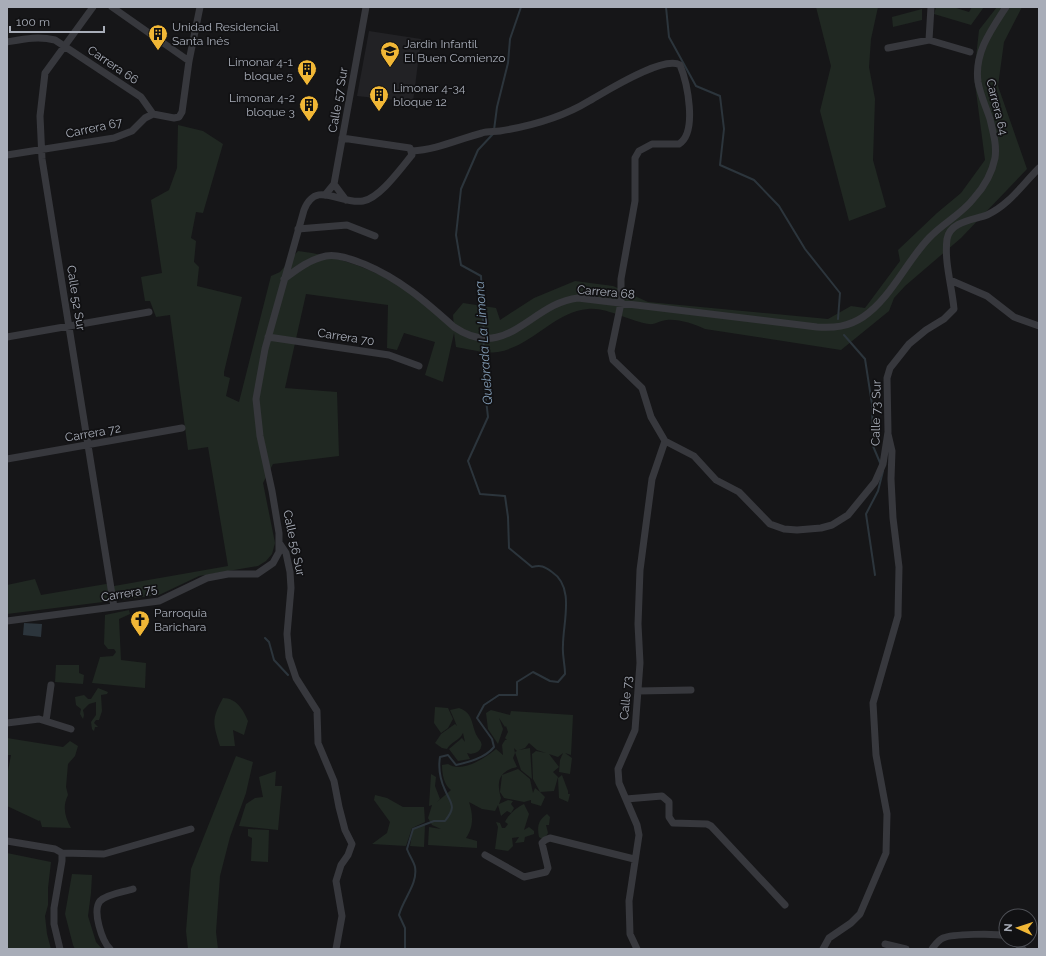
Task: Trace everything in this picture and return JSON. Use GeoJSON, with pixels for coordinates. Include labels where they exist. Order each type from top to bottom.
{"type":"FeatureCollection","features":[{"type":"Feature","properties":{"kind":"street","name":"Calle 52 Sur"},"geometry":{"type":"LineString","coordinates":[[93,7],[45,73],[40,116],[41,150],[114,607]]}},
{"type":"Feature","properties":{"kind":"street"},"geometry":{"type":"LineString","coordinates":[[112,7],[189,61]]}},
{"type":"Feature","properties":{"kind":"street"},"geometry":{"type":"LineString","coordinates":[[153,114],[174,118],[179,117],[182,112],[189,61],[195,38],[200,7]]}},
{"type":"Feature","properties":{"kind":"street","name":"Calle 57 Sur"},"geometry":{"type":"LineString","coordinates":[[326,195],[334,184],[366,7]]}},
{"type":"Feature","properties":{"kind":"street"},"geometry":{"type":"LineString","coordinates":[[929,40],[931,7]]}},
{"type":"Feature","properties":{"kind":"street","name":"Carrera 64"},"geometry":{"type":"LineString","coordinates":[[911,258],[929,237],[973,200],[983,187],[991,171],[995,158],[995,146],[988,114],[978,82],[977,66],[981,49],[1006,7]]}},
{"type":"Feature","properties":{"kind":"street","name":"Carrera 66"},"geometry":{"type":"LineString","coordinates":[[7,42],[44,37],[65,45],[141,97],[153,114]]}},
{"type":"Feature","properties":{"kind":"street"},"geometry":{"type":"LineString","coordinates":[[888,48],[929,40],[970,52]]}},
{"type":"Feature","properties":{"kind":"street"},"geometry":{"type":"LineString","coordinates":[[412,152],[433,148],[490,131],[499,132],[559,117],[575,110],[632,76],[672,62],[680,65],[686,86],[690,111],[688,131],[686,137],[679,144],[652,144],[639,151],[635,158],[635,201],[621,279],[621,303],[611,356],[642,388],[650,417],[665,441]]}},
{"type":"Feature","properties":{"kind":"street","name":"Carrera 67"},"geometry":{"type":"LineString","coordinates":[[7,155],[114,138],[132,131],[145,118],[153,114]]}},
{"type":"Feature","properties":{"kind":"street"},"geometry":{"type":"LineString","coordinates":[[342,138],[394,144],[410,148],[412,152]]}},
{"type":"Feature","properties":{"kind":"street"},"geometry":{"type":"LineString","coordinates":[[326,195],[346,200],[363,201],[372,197],[394,177],[412,155],[412,152]]}},
{"type":"Feature","properties":{"kind":"street","name":"Calle 73 Sur"},"geometry":{"type":"LineString","coordinates":[[665,441],[694,456],[716,480],[739,492],[770,524],[784,529],[806,530],[821,528],[841,521],[870,489],[883,464],[888,432],[888,373],[898,356],[909,344],[954,309],[947,256],[947,238],[951,230],[965,222],[986,215],[998,208],[1020,191],[1039,168]]}},
{"type":"Feature","properties":{"kind":"street"},"geometry":{"type":"LineString","coordinates":[[334,184],[346,200]]}},
{"type":"Feature","properties":{"kind":"street","name":"Calle 56 Sur"},"geometry":{"type":"LineString","coordinates":[[326,195],[315,195],[307,202],[268,337],[257,384],[256,399],[260,436],[272,491],[280,544],[286,553],[290,572],[291,588],[287,634],[289,657],[296,678],[316,711],[318,743],[334,781],[345,830],[352,844],[348,855],[341,865],[336,881],[342,916],[336,949]]}},
{"type":"Feature","properties":{"kind":"street"},"geometry":{"type":"LineString","coordinates":[[298,229],[347,225],[376,236]]}},
{"type":"Feature","properties":{"kind":"street","name":"Carrera 68"},"geometry":{"type":"LineString","coordinates":[[284,279],[301,266],[325,256],[334,256],[353,260],[384,273],[404,284],[462,332],[487,338],[503,336],[526,325],[553,305],[567,300],[583,298],[817,327],[838,327],[862,317],[874,308],[911,258]]}},
{"type":"Feature","properties":{"kind":"street"},"geometry":{"type":"LineString","coordinates":[[950,280],[987,296],[1014,317],[1039,326]]}},
{"type":"Feature","properties":{"kind":"street"},"geometry":{"type":"LineString","coordinates":[[7,337],[149,312]]}},
{"type":"Feature","properties":{"kind":"street","name":"Carrera 70"},"geometry":{"type":"LineString","coordinates":[[268,337],[389,355],[419,366]]}},
{"type":"Feature","properties":{"kind":"street","name":"Carrera 72"},"geometry":{"type":"LineString","coordinates":[[7,459],[182,428]]}},
{"type":"Feature","properties":{"kind":"street"},"geometry":{"type":"LineString","coordinates":[[823,949],[829,938],[851,923],[860,914],[886,853],[887,814],[876,755],[873,704],[898,616],[899,567],[893,518],[891,479],[892,451],[888,432]]}},
{"type":"Feature","properties":{"kind":"street","name":"Calle 73"},"geometry":{"type":"LineString","coordinates":[[637,949],[629,929],[629,901],[634,859],[639,835],[637,825],[619,783],[618,769],[634,730],[640,663],[638,624],[640,570],[652,479],[665,441]]}},
{"type":"Feature","properties":{"kind":"street","name":"Carrera 75"},"geometry":{"type":"LineString","coordinates":[[7,621],[159,601],[207,578],[228,574],[257,574],[273,563],[277,558],[280,544]]}},
{"type":"Feature","properties":{"kind":"street"},"geometry":{"type":"LineString","coordinates":[[46,721],[51,685]]}},
{"type":"Feature","properties":{"kind":"street"},"geometry":{"type":"LineString","coordinates":[[638,691],[691,690]]}},
{"type":"Feature","properties":{"kind":"street"},"geometry":{"type":"LineString","coordinates":[[7,723],[39,719],[71,729]]}},
{"type":"Feature","properties":{"kind":"street"},"geometry":{"type":"LineString","coordinates":[[626,799],[662,796],[669,802],[670,818],[672,823],[707,824],[711,826],[785,905]]}},
{"type":"Feature","properties":{"kind":"street"},"geometry":{"type":"LineString","coordinates":[[7,841],[55,849],[62,853],[104,854],[191,829]]}},
{"type":"Feature","properties":{"kind":"street"},"geometry":{"type":"LineString","coordinates":[[485,855],[524,877],[546,872],[548,868],[542,843],[550,838],[634,859]]}},
{"type":"Feature","properties":{"kind":"street"},"geometry":{"type":"LineString","coordinates":[[60,949],[54,924],[54,908],[62,853]]}},
{"type":"Feature","properties":{"kind":"street"},"geometry":{"type":"LineString","coordinates":[[110,949],[103,938],[98,919],[98,908],[100,902],[106,898],[133,889]]}},
{"type":"Feature","properties":{"kind":"street"},"geometry":{"type":"LineString","coordinates":[[932,949],[939,940],[948,936],[998,934]]}},
{"type":"Feature","properties":{"kind":"street"},"geometry":{"type":"LineString","coordinates":[[885,944],[906,949]]}},
{"type":"Feature","properties":{"kind":"shaded area"},"geometry":{"type":"Polygon","coordinates":[[[816,7],[878,7],[871,39],[869,67],[875,99],[873,160],[886,207],[849,221],[820,111],[831,66],[816,7]]]}},
{"type":"Feature","properties":{"kind":"shaded area"},"geometry":{"type":"Polygon","coordinates":[[[936,7],[953,7],[969,12],[972,7],[984,7],[971,25],[934,14],[936,7]]]}},
{"type":"Feature","properties":{"kind":"shaded area"},"geometry":{"type":"Polygon","coordinates":[[[997,7],[1022,7],[1004,42],[998,86],[1027,169],[961,238],[905,286],[894,298],[889,311],[841,350],[705,329],[676,320],[665,320],[654,324],[642,323],[611,312],[588,309],[576,311],[564,316],[522,343],[510,349],[498,352],[483,352],[456,347],[454,333],[443,382],[425,375],[435,342],[404,333],[397,350],[387,348],[388,305],[306,294],[285,388],[337,392],[339,456],[273,464],[263,483],[275,543],[272,554],[266,561],[258,566],[199,576],[159,595],[7,614],[7,585],[35,579],[41,595],[106,584],[114,586],[228,566],[208,447],[188,450],[170,315],[156,317],[150,301],[145,301],[141,277],[162,273],[151,200],[169,190],[177,168],[178,125],[203,131],[223,144],[203,213],[196,212],[191,238],[196,241],[194,262],[199,267],[197,286],[242,297],[224,372],[224,376],[230,378],[226,396],[239,402],[271,276],[280,272],[298,251],[324,255],[363,267],[405,290],[454,328],[453,315],[463,303],[496,308],[500,320],[534,298],[575,281],[613,286],[648,302],[828,319],[851,306],[865,308],[900,261],[898,250],[937,213],[961,193],[985,160],[974,76],[979,30],[997,7]]]}},
{"type":"Feature","properties":{"kind":"shaded area"},"geometry":{"type":"Polygon","coordinates":[[[922,9],[922,20],[893,27],[892,17],[922,9]]]}},
{"type":"Feature","properties":{"kind":"shaded area","name":"Jardin Infantil El Buen Comienzo"},"geometry":{"type":"Polygon","coordinates":[[[369,31],[421,39],[413,102],[357,96],[369,31]]]}},
{"type":"Feature","properties":{"kind":"shaded area"},"geometry":{"type":"Polygon","coordinates":[[[129,610],[130,614],[119,619],[121,660],[146,663],[145,688],[92,683],[100,657],[113,656],[116,652],[114,649],[108,649],[104,644],[105,615],[129,610]]]}},
{"type":"Feature","properties":{"kind":"shaded area"},"geometry":{"type":"Polygon","coordinates":[[[24,623],[42,624],[41,637],[23,635],[24,623]]]}},
{"type":"Feature","properties":{"kind":"shaded area"},"geometry":{"type":"Polygon","coordinates":[[[56,665],[79,665],[79,673],[84,675],[83,684],[55,682],[56,665]]]}},
{"type":"Feature","properties":{"kind":"shaded area"},"geometry":{"type":"Polygon","coordinates":[[[98,688],[108,692],[107,694],[101,695],[102,711],[99,720],[96,720],[94,723],[98,727],[95,727],[94,731],[92,729],[91,722],[96,715],[96,702],[89,704],[83,710],[83,719],[80,714],[81,709],[76,705],[75,697],[84,695],[88,699],[91,699],[98,688]]]}},
{"type":"Feature","properties":{"kind":"shaded area"},"geometry":{"type":"Polygon","coordinates":[[[223,698],[228,698],[235,702],[244,712],[248,721],[244,735],[233,730],[235,746],[220,746],[216,732],[214,722],[216,712],[223,698]]]}},
{"type":"Feature","properties":{"kind":"shaded area"},"geometry":{"type":"Polygon","coordinates":[[[435,707],[448,708],[453,719],[448,728],[441,733],[434,723],[435,707]]]}},
{"type":"Feature","properties":{"kind":"shaded area"},"geometry":{"type":"Polygon","coordinates":[[[459,708],[464,710],[470,716],[481,745],[480,750],[477,752],[471,754],[467,753],[470,759],[458,761],[449,749],[462,738],[465,742],[463,733],[460,738],[451,744],[447,749],[442,748],[435,743],[441,734],[455,724],[457,726],[450,710],[459,708]]]}},
{"type":"Feature","properties":{"kind":"shaded area"},"geometry":{"type":"Polygon","coordinates":[[[491,710],[510,715],[511,711],[573,715],[571,755],[565,753],[572,758],[570,774],[559,772],[560,760],[563,753],[558,757],[549,754],[559,767],[553,772],[558,777],[554,791],[540,792],[533,779],[532,754],[536,751],[546,753],[537,750],[529,743],[525,748],[519,750],[530,748],[532,779],[521,770],[515,752],[517,751],[514,748],[515,753],[513,758],[517,767],[506,771],[500,778],[499,782],[501,798],[499,804],[508,800],[513,801],[511,804],[514,808],[511,813],[507,811],[501,816],[498,805],[495,811],[482,809],[469,802],[472,825],[466,838],[477,841],[477,848],[428,845],[429,827],[441,829],[432,825],[428,818],[432,805],[429,806],[431,774],[436,777],[435,786],[440,799],[437,802],[451,790],[444,779],[442,765],[448,764],[460,767],[473,764],[496,749],[503,755],[502,745],[505,740],[507,740],[505,738],[508,732],[506,726],[505,727],[499,718],[503,729],[498,744],[488,729],[486,713],[491,710]]]}},
{"type":"Feature","properties":{"kind":"shaded area"},"geometry":{"type":"Polygon","coordinates":[[[7,738],[63,747],[70,741],[78,746],[75,756],[68,764],[66,787],[68,795],[65,804],[65,812],[71,828],[42,827],[40,820],[39,821],[7,806],[7,776],[11,755],[7,755],[7,738]]]}},
{"type":"Feature","properties":{"kind":"shaded area"},"geometry":{"type":"Polygon","coordinates":[[[236,756],[253,762],[246,793],[230,837],[220,876],[216,932],[218,949],[188,949],[186,931],[191,869],[236,756]]]}},
{"type":"Feature","properties":{"kind":"shaded area"},"geometry":{"type":"Polygon","coordinates":[[[518,769],[530,779],[533,793],[535,788],[545,797],[541,806],[531,803],[531,800],[524,802],[504,798],[500,792],[502,775],[518,769]]]}},
{"type":"Feature","properties":{"kind":"shaded area"},"geometry":{"type":"Polygon","coordinates":[[[276,771],[275,786],[282,786],[278,830],[239,826],[246,804],[255,798],[263,797],[259,777],[276,771]]]}},
{"type":"Feature","properties":{"kind":"shaded area"},"geometry":{"type":"Polygon","coordinates":[[[562,775],[568,794],[570,794],[568,802],[559,798],[558,778],[562,775]]]}},
{"type":"Feature","properties":{"kind":"shaded area"},"geometry":{"type":"Polygon","coordinates":[[[375,795],[387,798],[403,807],[424,807],[425,822],[412,828],[406,846],[372,844],[387,833],[390,822],[374,800],[375,795]]]}},
{"type":"Feature","properties":{"kind":"shaded area"},"geometry":{"type":"Polygon","coordinates":[[[524,804],[529,814],[524,830],[529,827],[534,831],[534,834],[525,837],[524,842],[515,843],[519,837],[512,838],[513,846],[508,851],[495,849],[498,827],[496,822],[500,823],[502,828],[505,828],[508,824],[505,822],[508,817],[524,804]]]}},
{"type":"Feature","properties":{"kind":"shaded area"},"geometry":{"type":"Polygon","coordinates":[[[547,814],[550,817],[549,825],[546,825],[548,833],[545,838],[542,839],[539,837],[538,827],[540,821],[547,814]]]}},
{"type":"Feature","properties":{"kind":"shaded area"},"geometry":{"type":"Polygon","coordinates":[[[425,825],[424,847],[410,846],[413,829],[425,825]]]}},
{"type":"Feature","properties":{"kind":"shaded area"},"geometry":{"type":"Polygon","coordinates":[[[248,829],[269,830],[268,862],[251,861],[252,838],[248,836],[248,829]]]}},
{"type":"Feature","properties":{"kind":"shaded area"},"geometry":{"type":"Polygon","coordinates":[[[7,853],[51,862],[48,905],[45,916],[47,934],[51,949],[7,949],[7,853]]]}},
{"type":"Feature","properties":{"kind":"shaded area"},"geometry":{"type":"Polygon","coordinates":[[[72,874],[92,875],[88,916],[96,942],[102,949],[75,949],[73,945],[65,914],[72,874]]]}},
{"type":"Feature","properties":{"kind":"waterway","name":"Quebrada La Limona"},"geometry":{"type":"LineString","coordinates":[[494,130],[497,107],[508,63],[510,39],[521,7]]}},
{"type":"Feature","properties":{"kind":"waterway"},"geometry":{"type":"LineString","coordinates":[[666,7],[669,37],[696,86],[720,96],[724,129],[720,165],[754,180],[779,206],[805,249],[840,293],[838,319]]}},
{"type":"Feature","properties":{"kind":"waterway","name":"Quebrada La Limona"},"geometry":{"type":"LineString","coordinates":[[484,335],[481,276],[461,265],[456,235],[461,189],[478,150],[493,134]]}},
{"type":"Feature","properties":{"kind":"waterway"},"geometry":{"type":"LineString","coordinates":[[844,335],[865,359],[872,404],[873,446],[881,465]]}},
{"type":"Feature","properties":{"kind":"waterway"},"geometry":{"type":"LineString","coordinates":[[405,949],[405,928],[399,915],[412,885],[415,873],[415,867],[407,849],[413,829],[434,821],[445,821],[452,808],[451,802],[443,786],[439,770],[440,757],[448,755],[456,765],[471,761],[486,754],[494,747],[492,739],[477,718],[484,705],[499,695],[517,695],[517,682],[533,672],[550,681],[558,682],[565,674],[563,636],[566,616],[566,596],[563,586],[559,578],[545,567],[532,567],[509,548],[508,517],[505,496],[480,494],[468,461],[488,417],[482,365],[484,339]]}},
{"type":"Feature","properties":{"kind":"waterway"},"geometry":{"type":"LineString","coordinates":[[875,575],[866,514],[878,491],[883,471]]}},
{"type":"Feature","properties":{"kind":"waterway"},"geometry":{"type":"LineString","coordinates":[[265,638],[269,642],[274,660],[288,675]]}},
{"type":"Feature","properties":{"kind":"place","name":"Unidad Residencial Santa Inés"},"geometry":{"type":"Point","coordinates":[158,51]}},
{"type":"Feature","properties":{"kind":"place","name":"Jardin Infantil El Buen Comienzo"},"geometry":{"type":"Point","coordinates":[390,68]}},
{"type":"Feature","properties":{"kind":"place","name":"Limonar 4-1 bloque 5"},"geometry":{"type":"Point","coordinates":[307,86]}},
{"type":"Feature","properties":{"kind":"place","name":"Limonar 4-34 bloque 12"},"geometry":{"type":"Point","coordinates":[379,112]}},
{"type":"Feature","properties":{"kind":"place","name":"Limonar 4-2 bloque 3"},"geometry":{"type":"Point","coordinates":[309,122]}},
{"type":"Feature","properties":{"kind":"place","name":"Parroquia Barichara"},"geometry":{"type":"Point","coordinates":[140,637]}}]}
